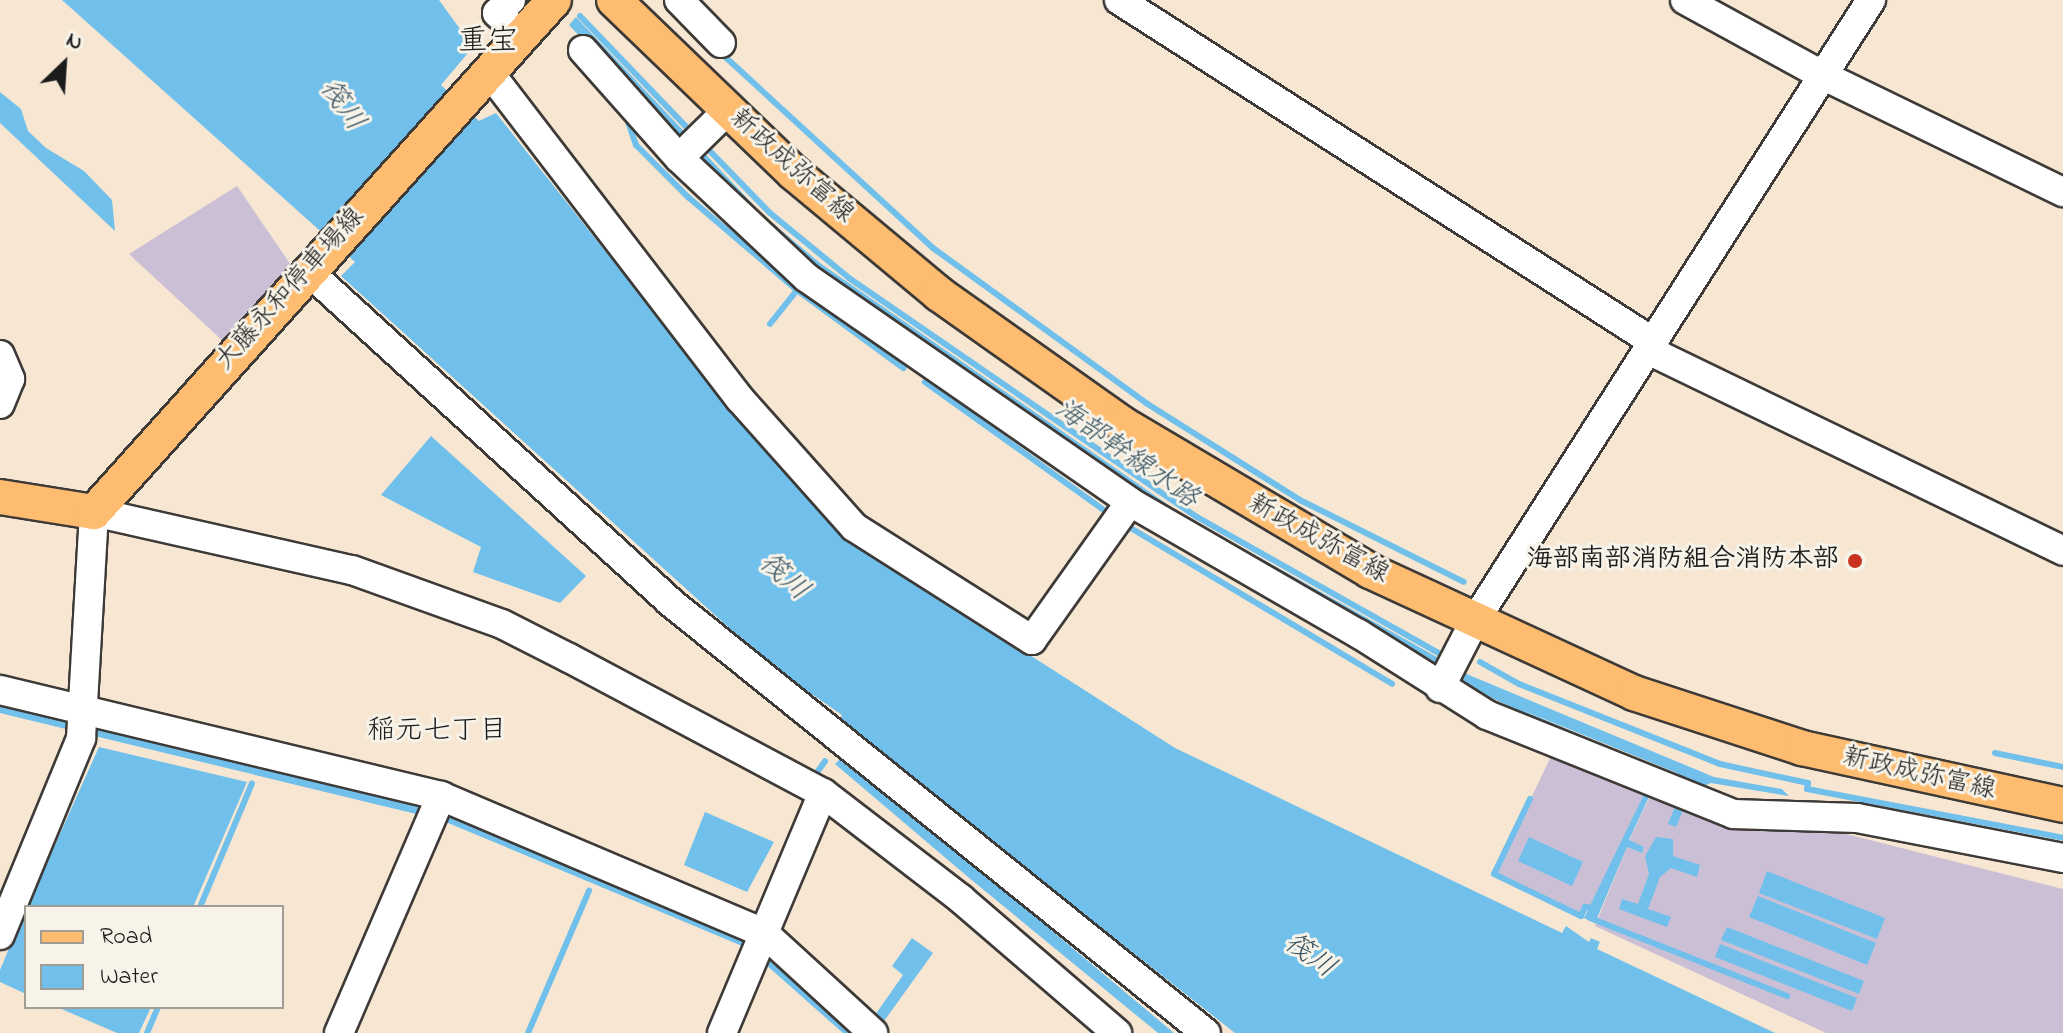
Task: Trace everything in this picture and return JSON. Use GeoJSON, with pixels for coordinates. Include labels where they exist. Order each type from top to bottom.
{"type":"FeatureCollection","features":[{"type":"Feature","properties":{"kind":"main road","name":"大藤永和停車場線"},"geometry":{"type":"LineString","coordinates":[[94,512],[554,0]]}},
{"type":"Feature","properties":{"kind":"main road","name":"新政成弥富線"},"geometry":{"type":"LineString","coordinates":[[614,0],[727,111],[939,294],[1121,423],[1370,571],[1474,622],[1634,693],[1789,744],[2063,805]]}},
{"type":"Feature","properties":{"kind":"main road"},"geometry":{"type":"LineString","coordinates":[[0,497],[94,512]]}},
{"type":"Feature","properties":{"kind":"street"},"geometry":{"type":"LineString","coordinates":[[511,0],[497,13],[521,35]]}},
{"type":"Feature","properties":{"kind":"street"},"geometry":{"type":"LineString","coordinates":[[679,0],[721,43]]}},
{"type":"Feature","properties":{"kind":"street"},"geometry":{"type":"LineString","coordinates":[[1119,0],[1653,347],[2063,551]]}},
{"type":"Feature","properties":{"kind":"street"},"geometry":{"type":"LineString","coordinates":[[1685,0],[1824,76],[2063,192]]}},
{"type":"Feature","properties":{"kind":"street"},"geometry":{"type":"LineString","coordinates":[[1446,678],[1474,622],[1653,347],[1871,0]]}},
{"type":"Feature","properties":{"kind":"street"},"geometry":{"type":"LineString","coordinates":[[583,50],[689,149],[807,278],[1130,502],[1359,634],[1446,678],[1487,715],[1733,814],[1857,818],[2063,858]]}},
{"type":"Feature","properties":{"kind":"street"},"geometry":{"type":"LineString","coordinates":[[489,72],[740,399],[854,527],[1032,640],[1130,502]]}},
{"type":"Feature","properties":{"kind":"street"},"geometry":{"type":"LineString","coordinates":[[689,149],[727,111]]}},
{"type":"Feature","properties":{"kind":"street"},"geometry":{"type":"LineString","coordinates":[[308,271],[669,601],[1206,1033]]}},
{"type":"Feature","properties":{"kind":"street"},"geometry":{"type":"LineString","coordinates":[[0,355],[10,379],[0,404]]}},
{"type":"Feature","properties":{"kind":"street"},"geometry":{"type":"LineString","coordinates":[[0,935],[83,721],[94,512],[352,570],[475,613],[707,728],[823,793],[961,899],[1117,1033]]}},
{"type":"Feature","properties":{"kind":"street"},"geometry":{"type":"LineString","coordinates":[[0,690],[83,721],[436,806],[759,944],[873,1033]]}},
{"type":"Feature","properties":{"kind":"street"},"geometry":{"type":"LineString","coordinates":[[722,1033],[823,793]]}},
{"type":"Feature","properties":{"kind":"street"},"geometry":{"type":"LineString","coordinates":[[339,1033],[436,806]]}},
{"type":"Feature","properties":{"kind":"shaded area"},"geometry":{"type":"Polygon","coordinates":[[[237,186],[293,268],[225,343],[129,254],[237,186]]]}},
{"type":"Feature","properties":{"kind":"shaded area"},"geometry":{"type":"Polygon","coordinates":[[[1553,752],[1646,790],[1591,906],[1584,904],[1579,914],[1495,874],[1553,752]]]}},
{"type":"Feature","properties":{"kind":"shaded area"},"geometry":{"type":"Polygon","coordinates":[[[1652,792],[1815,826],[2063,889],[2063,1033],[1826,1033],[1595,926],[1627,847],[1642,853],[1629,841],[1652,792]]]}},
{"type":"Feature","properties":{"kind":"water","name":"筏川"},"geometry":{"type":"Polygon","coordinates":[[[62,0],[439,0],[473,47],[441,85],[479,121],[496,113],[735,415],[870,553],[1175,748],[1562,933],[1566,926],[1589,942],[1591,938],[1600,942],[1597,949],[1775,1033],[1235,1033],[859,737],[840,720],[842,715],[770,665],[341,276],[355,262],[62,0]]]}},
{"type":"Feature","properties":{"kind":"water"},"geometry":{"type":"Polygon","coordinates":[[[576,17],[763,215],[820,263],[1180,513],[1469,675],[1714,777],[1782,789],[1789,796],[1711,783],[1691,791],[1676,827],[1668,824],[1683,787],[1677,773],[1517,708],[1662,769],[1629,840],[1644,847],[1642,853],[1627,847],[1595,923],[1584,918],[1646,790],[1508,713],[1509,706],[1457,682],[1197,537],[813,272],[695,159],[569,25],[576,17]]]}},
{"type":"Feature","properties":{"kind":"water"},"geometry":{"type":"Polygon","coordinates":[[[0,92],[21,109],[28,131],[46,148],[84,171],[112,200],[115,231],[0,123],[0,92]]]}},
{"type":"Feature","properties":{"kind":"water"},"geometry":{"type":"Polygon","coordinates":[[[431,436],[586,576],[560,603],[473,572],[481,547],[381,495],[431,436]]]}},
{"type":"Feature","properties":{"kind":"water"},"geometry":{"type":"Polygon","coordinates":[[[0,703],[446,811],[753,939],[859,1033],[843,1033],[747,948],[441,820],[0,713],[0,703]]]}},
{"type":"Feature","properties":{"kind":"water"},"geometry":{"type":"Polygon","coordinates":[[[99,747],[247,782],[194,905],[28,905],[99,747]]]}},
{"type":"Feature","properties":{"kind":"water"},"geometry":{"type":"Polygon","coordinates":[[[841,758],[1174,1033],[1158,1033],[968,877],[835,764],[841,758]]]}},
{"type":"Feature","properties":{"kind":"water"},"geometry":{"type":"Polygon","coordinates":[[[705,812],[774,842],[747,892],[684,865],[705,812]]]}},
{"type":"Feature","properties":{"kind":"water"},"geometry":{"type":"Polygon","coordinates":[[[1529,837],[1583,862],[1572,886],[1518,861],[1529,837]]]}},
{"type":"Feature","properties":{"kind":"water"},"geometry":{"type":"Polygon","coordinates":[[[1656,837],[1673,839],[1673,856],[1700,865],[1697,877],[1671,868],[1660,877],[1648,909],[1671,917],[1667,927],[1619,909],[1622,899],[1638,904],[1649,874],[1645,856],[1656,837]]]}},
{"type":"Feature","properties":{"kind":"water"},"geometry":{"type":"Polygon","coordinates":[[[1767,871],[1885,918],[1877,939],[1759,893],[1767,871]]]}},
{"type":"Feature","properties":{"kind":"water"},"geometry":{"type":"Polygon","coordinates":[[[1758,896],[1876,943],[1867,965],[1749,917],[1758,896]]]}},
{"type":"Feature","properties":{"kind":"water"},"geometry":{"type":"Polygon","coordinates":[[[24,913],[24,993],[0,982],[0,970],[24,913]]]}},
{"type":"Feature","properties":{"kind":"water"},"geometry":{"type":"Polygon","coordinates":[[[1727,927],[1864,981],[1859,994],[1721,940],[1727,927]]]}},
{"type":"Feature","properties":{"kind":"water"},"geometry":{"type":"Polygon","coordinates":[[[912,938],[933,953],[882,1024],[873,1018],[903,975],[892,966],[912,938]]]}},
{"type":"Feature","properties":{"kind":"water"},"geometry":{"type":"Polygon","coordinates":[[[1720,944],[1857,998],[1852,1011],[1715,957],[1720,944]]]}},
{"type":"Feature","properties":{"kind":"water"},"geometry":{"type":"Polygon","coordinates":[[[62,1009],[150,1009],[139,1033],[117,1033],[62,1009]]]}},
{"type":"Feature","properties":{"kind":"waterway"},"geometry":{"type":"LineString","coordinates":[[580,16],[694,135]]}},
{"type":"Feature","properties":{"kind":"waterway"},"geometry":{"type":"LineString","coordinates":[[721,53],[933,248],[1146,403],[1300,500],[1464,582]]}},
{"type":"Feature","properties":{"kind":"waterway"},"geometry":{"type":"LineString","coordinates":[[625,113],[636,145],[688,197],[797,290],[903,368]]}},
{"type":"Feature","properties":{"kind":"waterway","name":"海部幹線水路"},"geometry":{"type":"LineString","coordinates":[[705,146],[770,213],[849,278],[1197,517],[1438,653]]}},
{"type":"Feature","properties":{"kind":"waterway"},"geometry":{"type":"LineString","coordinates":[[770,324],[797,290]]}},
{"type":"Feature","properties":{"kind":"waterway"},"geometry":{"type":"LineString","coordinates":[[925,382],[1105,511]]}},
{"type":"Feature","properties":{"kind":"waterway"},"geometry":{"type":"LineString","coordinates":[[1124,524],[1392,684]]}},
{"type":"Feature","properties":{"kind":"waterway"},"geometry":{"type":"LineString","coordinates":[[1480,662],[1519,684],[1720,764],[1808,783],[1807,789],[2063,838]]}},
{"type":"Feature","properties":{"kind":"waterway"},"geometry":{"type":"LineString","coordinates":[[1995,753],[2063,767]]}},
{"type":"Feature","properties":{"kind":"waterway"},"geometry":{"type":"LineString","coordinates":[[815,775],[825,761]]}},
{"type":"Feature","properties":{"kind":"waterway"},"geometry":{"type":"LineString","coordinates":[[201,905],[252,783]]}},
{"type":"Feature","properties":{"kind":"waterway"},"geometry":{"type":"LineString","coordinates":[[1530,799],[1494,874],[1581,916],[1585,907],[1595,908]]}},
{"type":"Feature","properties":{"kind":"waterway"},"geometry":{"type":"LineString","coordinates":[[528,1033],[589,891]]}},
{"type":"Feature","properties":{"kind":"waterway"},"geometry":{"type":"LineString","coordinates":[[1590,918],[1787,996]]}},
{"type":"Feature","properties":{"kind":"waterway"},"geometry":{"type":"LineString","coordinates":[[147,1033],[157,1009]]}},
{"type":"Feature","properties":{"kind":"place","name":"海部南部消防組合消防本部"},"geometry":{"type":"Point","coordinates":[1855,561]}},
{"type":"Feature","properties":{"kind":"district","name":"重宝"},"geometry":{"type":"Point","coordinates":[488,42]}},
{"type":"Feature","properties":{"kind":"district","name":"稲元七丁目"},"geometry":{"type":"Point","coordinates":[437,732]}}]}
